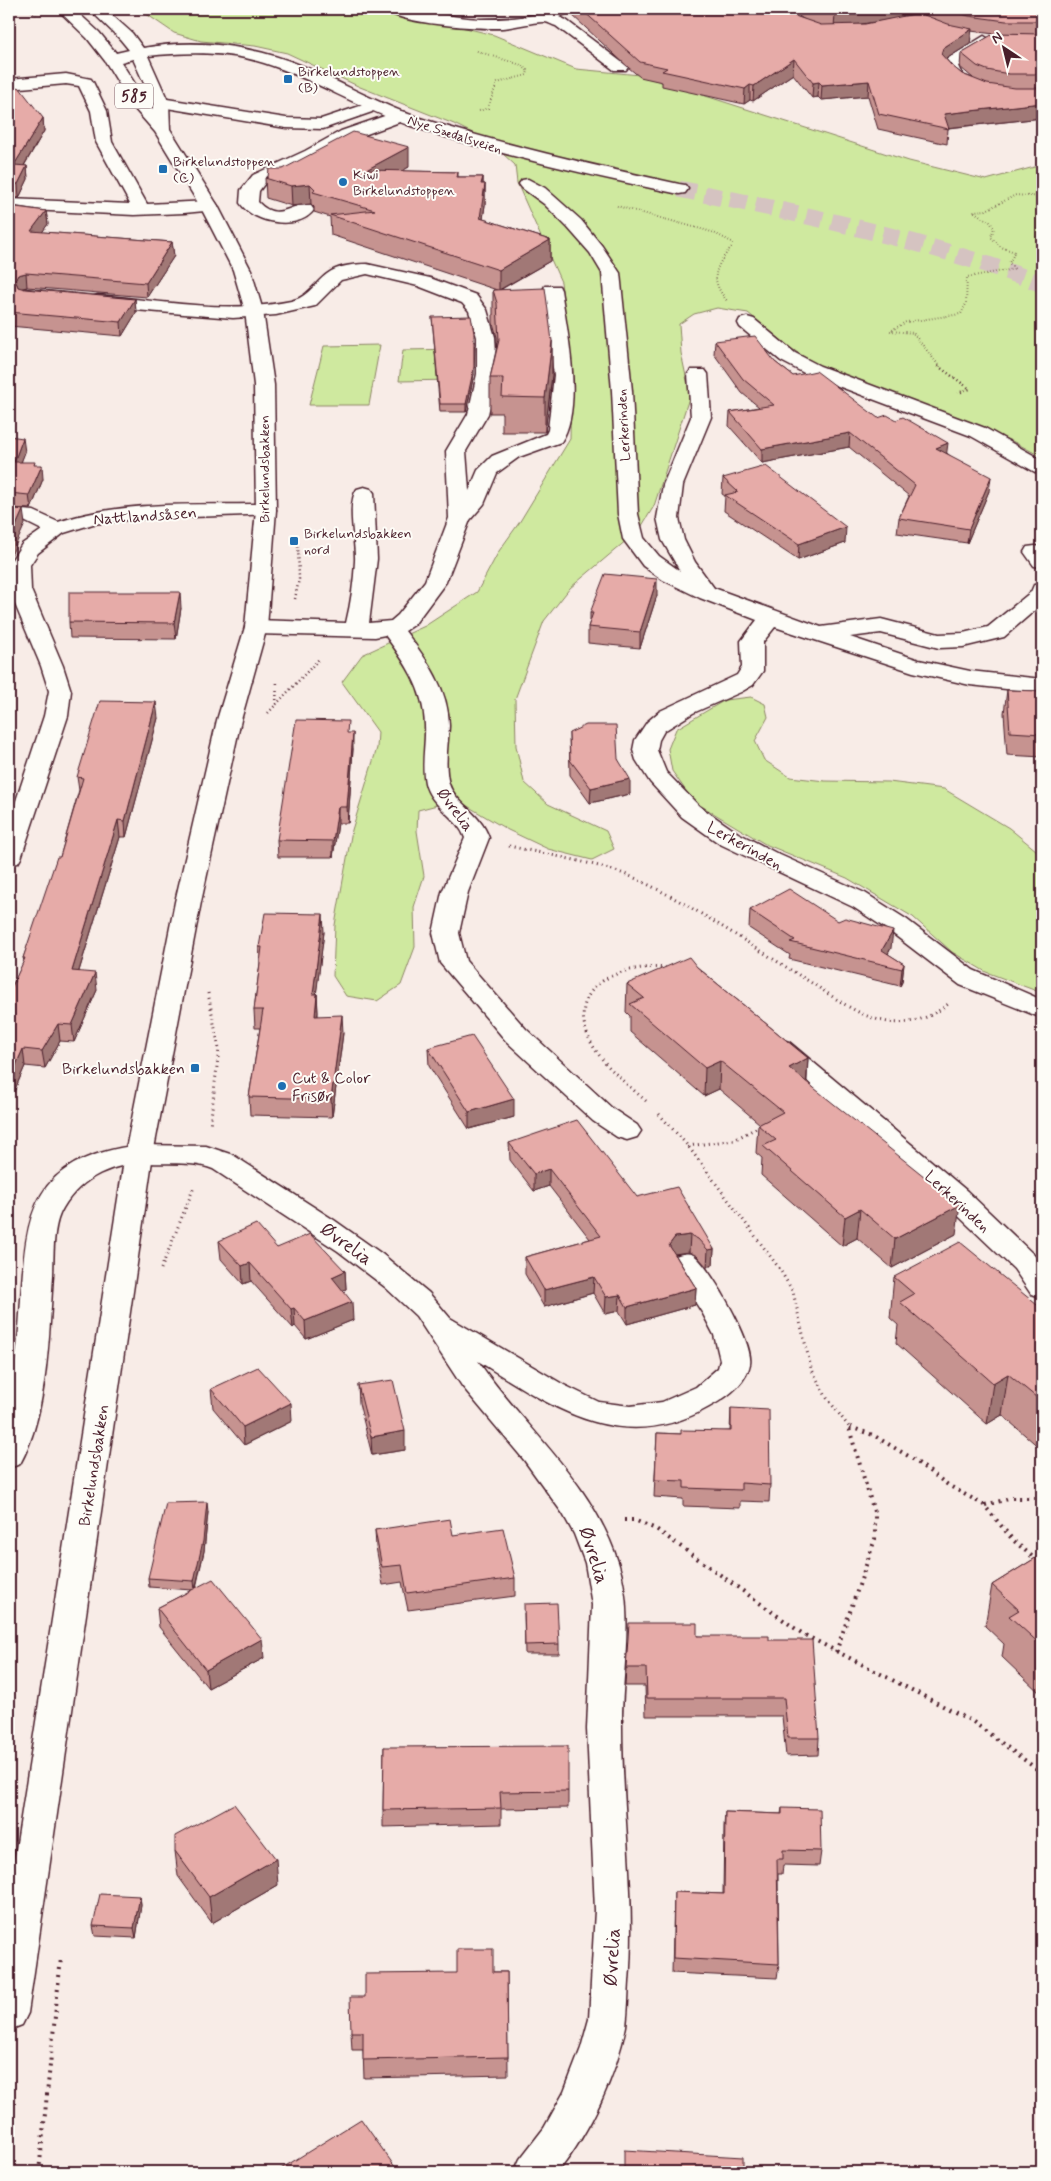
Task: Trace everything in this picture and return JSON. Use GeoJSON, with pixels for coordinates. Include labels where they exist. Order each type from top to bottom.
{"type":"FeatureCollection","features":[{"type":"Feature","properties":{"kind":"street","name":"585"},"geometry":{"type":"LineString","coordinates":[[65,9],[93,35],[112,59]]}},
{"type":"Feature","properties":{"kind":"street","name":"585"},"geometry":{"type":"LineString","coordinates":[[96,9],[126,36],[140,57]]}},
{"type":"Feature","properties":{"kind":"street"},"geometry":{"type":"LineString","coordinates":[[393,9],[436,19],[467,22],[525,21],[547,17],[565,9]]}},
{"type":"Feature","properties":{"kind":"street"},"geometry":{"type":"LineString","coordinates":[[903,9],[920,20],[962,36],[1000,43]]}},
{"type":"Feature","properties":{"kind":"street"},"geometry":{"type":"LineString","coordinates":[[547,17],[560,24],[620,67]]}},
{"type":"Feature","properties":{"kind":"street"},"geometry":{"type":"LineString","coordinates":[[896,25],[920,20]]}},
{"type":"Feature","properties":{"kind":"street"},"geometry":{"type":"LineString","coordinates":[[984,41],[987,43],[951,62],[949,67],[958,81],[966,86],[990,94],[1042,96]]}},
{"type":"Feature","properties":{"kind":"street","name":"Nye Sædalsveien"},"geometry":{"type":"LineString","coordinates":[[112,59],[239,53],[266,58],[399,116],[510,151],[679,189]]}},
{"type":"Feature","properties":{"kind":"street","name":"Birkelundsbakken"},"geometry":{"type":"LineString","coordinates":[[140,57],[161,103],[162,129]]}},
{"type":"Feature","properties":{"kind":"street","name":"Birkelundsbakken"},"geometry":{"type":"LineString","coordinates":[[9,2013],[139,1154],[188,902],[229,720],[256,626],[266,510],[264,385],[254,311],[242,270],[209,206],[162,129],[139,104],[112,59]]}},
{"type":"Feature","properties":{"kind":"street"},"geometry":{"type":"LineString","coordinates":[[9,84],[66,79],[85,82],[98,111],[104,142],[141,208]]}},
{"type":"Feature","properties":{"kind":"street"},"geometry":{"type":"LineString","coordinates":[[161,103],[286,123],[324,124]]}},
{"type":"Feature","properties":{"kind":"street"},"geometry":{"type":"LineString","coordinates":[[294,133],[375,106]]}},
{"type":"Feature","properties":{"kind":"street"},"geometry":{"type":"LineString","coordinates":[[305,210],[285,218],[269,217],[256,212],[249,203],[250,190],[259,179],[311,155],[347,134],[399,116]]}},
{"type":"Feature","properties":{"kind":"street","name":"Lerkerinden"},"geometry":{"type":"LineString","coordinates":[[528,184],[539,190],[581,232],[603,257],[612,273],[622,391],[628,514],[634,539],[651,561],[670,576],[708,593],[772,618],[913,665],[970,678],[1042,686]]}},
{"type":"Feature","properties":{"kind":"street"},"geometry":{"type":"LineString","coordinates":[[9,204],[80,215],[141,208],[209,206]]}},
{"type":"Feature","properties":{"kind":"street"},"geometry":{"type":"LineString","coordinates":[[76,299],[233,312],[254,311],[296,306],[315,296],[336,276],[354,270],[367,269],[424,282],[469,299],[478,310],[486,337],[487,374],[478,414],[456,451],[460,518]]}},
{"type":"Feature","properties":{"kind":"street"},"geometry":{"type":"LineString","coordinates":[[256,626],[350,629],[391,628],[398,626],[406,620],[435,582],[460,518],[474,504],[488,470],[499,460],[554,438],[558,430],[564,376],[552,290]]}},
{"type":"Feature","properties":{"kind":"street"},"geometry":{"type":"LineString","coordinates":[[747,323],[788,357],[813,370],[978,432],[1042,468]]}},
{"type":"Feature","properties":{"kind":"street"},"geometry":{"type":"LineString","coordinates":[[698,374],[701,417],[674,485],[668,518],[673,540],[685,564],[708,593]]}},
{"type":"Feature","properties":{"kind":"street"},"geometry":{"type":"LineString","coordinates":[[350,629],[364,586],[364,493]]}},
{"type":"Feature","properties":{"kind":"street","name":"Nattlandsåsen"},"geometry":{"type":"LineString","coordinates":[[9,858],[56,716],[60,691],[52,666],[20,590],[19,565],[30,549],[57,529],[90,518],[136,512],[266,510]]}},
{"type":"Feature","properties":{"kind":"street"},"geometry":{"type":"LineString","coordinates":[[9,515],[27,515],[57,529]]}},
{"type":"Feature","properties":{"kind":"street"},"geometry":{"type":"LineString","coordinates":[[818,634],[881,626],[939,641],[963,640],[996,632],[1041,594],[1042,590]]}},
{"type":"Feature","properties":{"kind":"street","name":"Lerkerinden"},"geometry":{"type":"LineString","coordinates":[[772,618],[752,641],[752,671],[746,678],[736,686],[688,705],[658,725],[647,739],[645,749],[651,767],[667,790],[691,813],[722,835],[754,852],[859,900],[885,916],[969,978],[1042,1010]]}},
{"type":"Feature","properties":{"kind":"street","name":"Øvrelia"},"geometry":{"type":"LineString","coordinates":[[391,628],[416,662],[431,690],[437,724],[435,755],[437,783],[443,796],[473,826],[477,838],[455,892],[446,933],[453,963],[516,1036],[603,1115],[627,1131]]}},
{"type":"Feature","properties":{"kind":"street","name":"Lerkerinden"},"geometry":{"type":"LineString","coordinates":[[758,1031],[900,1148],[956,1198],[1024,1262],[1042,1287]]}},
{"type":"Feature","properties":{"kind":"street","name":"Øvrelia"},"geometry":{"type":"LineString","coordinates":[[9,1456],[25,1405],[34,1331],[41,1233],[48,1207],[65,1185],[82,1170],[108,1158],[139,1154],[206,1155],[223,1162],[328,1229],[379,1266],[420,1302],[441,1325],[461,1362],[495,1407],[561,1486],[586,1522],[600,1558],[608,1593],[603,1748],[613,1883],[613,1958],[606,2027],[587,2086],[551,2153],[534,2172]]}},
{"type":"Feature","properties":{"kind":"street"},"geometry":{"type":"LineString","coordinates":[[441,1325],[572,1404],[599,1414],[629,1417],[655,1415],[687,1406],[711,1393],[728,1378],[735,1361],[732,1342],[723,1322],[685,1262]]}},
{"type":"Feature","properties":{"kind":"path"},"geometry":{"type":"LineString","coordinates":[[474,49],[521,65],[528,70],[527,76],[497,83],[488,108],[474,113]]}},
{"type":"Feature","properties":{"kind":"path"},"geometry":{"type":"LineString","coordinates":[[978,432],[980,416],[952,395],[970,389],[937,365],[913,333],[890,331],[898,324],[913,320],[949,319],[961,314],[966,304],[967,277],[1015,269],[1009,263],[1015,252],[1001,247],[992,237],[994,228],[990,222],[973,211],[986,210],[1016,195],[1042,197]]}},
{"type":"Feature","properties":{"kind":"path"},"geometry":{"type":"LineString","coordinates":[[610,204],[712,232],[732,242],[732,246],[715,273],[714,282],[720,293],[747,323]]}},
{"type":"Feature","properties":{"kind":"path"},"geometry":{"type":"LineString","coordinates":[[263,719],[271,708],[290,692],[350,629]]}},
{"type":"Feature","properties":{"kind":"path"},"geometry":{"type":"LineString","coordinates":[[477,838],[618,872],[663,892],[838,999],[880,1020],[899,1023],[920,1020],[939,1012],[956,997],[969,978]]}},
{"type":"Feature","properties":{"kind":"path"},"geometry":{"type":"LineString","coordinates":[[647,1103],[608,1065],[588,1036],[583,1014],[587,996],[598,981],[636,968],[665,967],[672,969]]}},
{"type":"Feature","properties":{"kind":"path"},"geometry":{"type":"LineString","coordinates":[[158,1276],[206,1155],[219,1049],[207,987]]}},
{"type":"Feature","properties":{"kind":"path"},"geometry":{"type":"LineString","coordinates":[[654,1109],[688,1146],[779,1268],[793,1292],[811,1368],[827,1398],[849,1427],[874,1515],[875,1539],[836,1652]]}},
{"type":"Feature","properties":{"kind":"path"},"geometry":{"type":"LineString","coordinates":[[688,1146],[734,1140],[765,1124]]}},
{"type":"Feature","properties":{"kind":"path"},"geometry":{"type":"LineString","coordinates":[[849,1427],[873,1436],[910,1457],[948,1485],[984,1505],[1013,1540],[1042,1565]]}},
{"type":"Feature","properties":{"kind":"path"},"geometry":{"type":"LineString","coordinates":[[984,1505],[1012,1498],[1042,1498]]}},
{"type":"Feature","properties":{"kind":"path"},"geometry":{"type":"LineString","coordinates":[[586,1522],[634,1520],[656,1529],[803,1634],[972,1721],[1042,1773]]}},
{"type":"Feature","properties":{"kind":"path"},"geometry":{"type":"LineString","coordinates":[[39,2172],[62,1952]]}},
{"type":"Feature","properties":{"kind":"green space"},"geometry":{"type":"Polygon","coordinates":[[[139,9],[388,9],[494,35],[576,69],[640,75],[909,161],[986,180],[1042,165],[1042,457],[1014,442],[929,407],[831,374],[792,349],[748,313],[717,308],[694,314],[679,324],[681,353],[690,395],[654,506],[640,529],[570,588],[544,621],[515,699],[516,746],[524,782],[548,804],[606,831],[614,849],[592,860],[548,849],[508,830],[464,804],[445,803],[418,810],[417,831],[424,876],[414,907],[415,947],[401,985],[377,1001],[346,996],[333,976],[335,925],[352,830],[377,748],[378,732],[342,682],[362,655],[425,626],[477,592],[499,551],[519,523],[570,439],[571,370],[561,282],[517,183],[515,165],[490,142],[454,124],[360,87],[287,53],[255,46],[201,41],[174,33],[139,9]]]}},
{"type":"Feature","properties":{"kind":"green space"},"geometry":{"type":"Polygon","coordinates":[[[380,345],[369,405],[309,405],[324,346],[380,345]]]}},
{"type":"Feature","properties":{"kind":"green space"},"geometry":{"type":"Polygon","coordinates":[[[460,349],[454,380],[399,381],[403,350],[460,349]]]}},
{"type":"Feature","properties":{"kind":"green space"},"geometry":{"type":"Polygon","coordinates":[[[751,697],[765,704],[768,717],[755,741],[764,760],[790,777],[825,781],[889,782],[944,789],[1009,828],[1042,855],[1042,993],[986,972],[952,952],[913,917],[847,878],[765,844],[693,801],[672,771],[668,749],[676,729],[725,700],[751,697]]]}},
{"type":"Feature","properties":{"kind":"building"},"geometry":{"type":"Polygon","coordinates":[[[581,9],[785,9],[795,16],[821,25],[865,24],[919,13],[948,24],[972,29],[943,48],[941,54],[962,74],[987,84],[1015,88],[1038,88],[1042,92],[1042,103],[944,114],[949,129],[879,114],[869,81],[822,85],[819,82],[813,83],[794,59],[754,86],[750,85],[745,89],[662,71],[667,68],[640,62],[581,9]]]}},
{"type":"Feature","properties":{"kind":"building"},"geometry":{"type":"Polygon","coordinates":[[[811,9],[869,9],[835,14],[811,9]]]}},
{"type":"Feature","properties":{"kind":"building"},"geometry":{"type":"Polygon","coordinates":[[[944,9],[1042,9],[1042,21],[1006,21],[969,16],[944,9]]]}},
{"type":"Feature","properties":{"kind":"building"},"geometry":{"type":"Polygon","coordinates":[[[995,33],[1042,34],[1042,74],[1009,74],[987,70],[977,66],[961,53],[995,33]]]}},
{"type":"Feature","properties":{"kind":"building"},"geometry":{"type":"Polygon","coordinates":[[[19,87],[43,118],[14,165],[27,166],[18,184],[9,184],[9,89],[19,87]]]}},
{"type":"Feature","properties":{"kind":"building"},"geometry":{"type":"Polygon","coordinates":[[[353,132],[409,147],[366,170],[458,172],[457,177],[483,177],[481,184],[485,184],[480,218],[550,240],[499,270],[330,215],[375,210],[313,192],[315,189],[310,184],[291,186],[265,178],[268,177],[269,169],[283,169],[353,132]]]}},
{"type":"Feature","properties":{"kind":"building"},"geometry":{"type":"Polygon","coordinates":[[[9,206],[46,211],[31,231],[172,242],[146,283],[26,273],[18,275],[15,280],[18,287],[25,289],[135,299],[121,322],[9,312],[9,206]]]}},
{"type":"Feature","properties":{"kind":"building"},"geometry":{"type":"Polygon","coordinates":[[[545,288],[552,341],[545,398],[502,397],[503,378],[490,378],[499,340],[497,303],[493,290],[545,288]]]}},
{"type":"Feature","properties":{"kind":"building"},"geometry":{"type":"Polygon","coordinates":[[[471,316],[474,333],[474,367],[466,404],[440,404],[432,317],[471,316]]]}},
{"type":"Feature","properties":{"kind":"building"},"geometry":{"type":"Polygon","coordinates":[[[755,336],[775,362],[793,376],[816,371],[878,418],[887,415],[896,420],[903,417],[948,443],[936,448],[991,477],[969,529],[899,518],[915,485],[850,433],[762,449],[730,412],[774,405],[743,379],[715,341],[755,336]]]}},
{"type":"Feature","properties":{"kind":"building"},"geometry":{"type":"Polygon","coordinates":[[[9,436],[23,438],[14,462],[35,462],[34,465],[42,465],[29,495],[9,493],[9,436]]]}},
{"type":"Feature","properties":{"kind":"building"},"geometry":{"type":"Polygon","coordinates":[[[766,466],[846,527],[799,544],[725,495],[738,492],[723,478],[766,466]]]}},
{"type":"Feature","properties":{"kind":"building"},"geometry":{"type":"Polygon","coordinates":[[[9,508],[23,510],[9,542],[9,508]]]}},
{"type":"Feature","properties":{"kind":"building"},"geometry":{"type":"Polygon","coordinates":[[[605,574],[657,579],[640,632],[588,627],[593,613],[590,613],[605,574]]]}},
{"type":"Feature","properties":{"kind":"building"},"geometry":{"type":"Polygon","coordinates":[[[69,592],[180,592],[174,623],[69,622],[69,592]]]}},
{"type":"Feature","properties":{"kind":"building"},"geometry":{"type":"Polygon","coordinates":[[[1007,690],[1042,691],[1042,734],[1010,732],[1007,690]]]}},
{"type":"Feature","properties":{"kind":"building"},"geometry":{"type":"Polygon","coordinates":[[[100,701],[156,702],[125,821],[118,820],[72,971],[95,973],[72,1025],[58,1024],[42,1051],[23,1049],[9,1081],[9,993],[25,958],[23,958],[57,857],[60,857],[83,778],[77,777],[100,701]]]}},
{"type":"Feature","properties":{"kind":"building"},"geometry":{"type":"Polygon","coordinates":[[[296,720],[348,721],[347,733],[353,733],[347,807],[338,807],[333,841],[277,840],[296,720]]]}},
{"type":"Feature","properties":{"kind":"building"},"geometry":{"type":"Polygon","coordinates":[[[586,725],[616,725],[618,759],[630,779],[591,788],[570,760],[569,733],[586,725]]]}},
{"type":"Feature","properties":{"kind":"building"},"geometry":{"type":"Polygon","coordinates":[[[789,889],[838,921],[845,918],[893,931],[882,950],[904,964],[902,969],[790,942],[795,940],[750,910],[789,889]]]}},
{"type":"Feature","properties":{"kind":"building"},"geometry":{"type":"Polygon","coordinates":[[[265,913],[323,914],[313,994],[317,994],[315,1016],[342,1015],[331,1099],[249,1097],[263,1010],[254,1010],[262,947],[259,947],[265,913]]]}},
{"type":"Feature","properties":{"kind":"building"},"geometry":{"type":"Polygon","coordinates":[[[689,957],[697,967],[808,1058],[789,1068],[960,1205],[895,1239],[860,1209],[845,1217],[763,1146],[776,1140],[758,1125],[783,1112],[720,1061],[705,1068],[630,1004],[644,998],[627,984],[689,957]]]}},
{"type":"Feature","properties":{"kind":"building"},"geometry":{"type":"Polygon","coordinates":[[[472,1036],[514,1099],[469,1112],[428,1048],[472,1036]]]}},
{"type":"Feature","properties":{"kind":"building"},"geometry":{"type":"Polygon","coordinates":[[[577,1120],[637,1197],[677,1187],[714,1249],[708,1250],[698,1239],[690,1235],[675,1237],[669,1245],[696,1288],[627,1307],[620,1295],[606,1297],[594,1277],[544,1290],[525,1257],[601,1236],[549,1169],[534,1174],[509,1143],[577,1120]]]}},
{"type":"Feature","properties":{"kind":"building"},"geometry":{"type":"Polygon","coordinates":[[[256,1224],[277,1248],[310,1234],[345,1271],[332,1277],[352,1302],[305,1321],[294,1308],[291,1309],[250,1263],[242,1266],[219,1241],[256,1224]]]}},
{"type":"Feature","properties":{"kind":"building"},"geometry":{"type":"Polygon","coordinates":[[[960,1242],[1042,1309],[1042,1402],[1008,1374],[993,1383],[900,1302],[914,1294],[894,1277],[960,1242]]]}},
{"type":"Feature","properties":{"kind":"building"},"geometry":{"type":"Polygon","coordinates":[[[258,1367],[291,1403],[243,1427],[211,1389],[258,1367]]]}},
{"type":"Feature","properties":{"kind":"building"},"geometry":{"type":"Polygon","coordinates":[[[393,1380],[405,1431],[371,1437],[358,1385],[393,1380]]]}},
{"type":"Feature","properties":{"kind":"building"},"geometry":{"type":"Polygon","coordinates":[[[731,1408],[769,1410],[770,1485],[741,1483],[741,1490],[684,1488],[684,1481],[655,1480],[657,1433],[681,1434],[681,1430],[731,1431],[731,1408]]]}},
{"type":"Feature","properties":{"kind":"building"},"geometry":{"type":"Polygon","coordinates":[[[207,1502],[203,1541],[194,1581],[148,1578],[166,1503],[207,1502]]]}},
{"type":"Feature","properties":{"kind":"building"},"geometry":{"type":"Polygon","coordinates":[[[450,1519],[453,1535],[503,1528],[515,1578],[407,1593],[402,1565],[382,1567],[375,1530],[450,1519]]]}},
{"type":"Feature","properties":{"kind":"building"},"geometry":{"type":"Polygon","coordinates":[[[1042,1554],[1042,1646],[1009,1616],[1019,1610],[992,1585],[1042,1554]]]}},
{"type":"Feature","properties":{"kind":"building"},"geometry":{"type":"Polygon","coordinates":[[[213,1579],[262,1639],[206,1670],[157,1608],[213,1579]]]}},
{"type":"Feature","properties":{"kind":"building"},"geometry":{"type":"Polygon","coordinates":[[[557,1603],[559,1644],[525,1645],[524,1604],[557,1603]]]}},
{"type":"Feature","properties":{"kind":"building"},"geometry":{"type":"Polygon","coordinates":[[[629,1623],[697,1623],[697,1636],[769,1636],[769,1640],[812,1640],[819,1738],[788,1738],[784,1698],[647,1698],[646,1668],[626,1668],[629,1623]]]}},
{"type":"Feature","properties":{"kind":"building"},"geometry":{"type":"Polygon","coordinates":[[[568,1746],[568,1791],[500,1792],[501,1808],[383,1810],[384,1747],[568,1746]]]}},
{"type":"Feature","properties":{"kind":"building"},"geometry":{"type":"Polygon","coordinates":[[[234,1804],[276,1859],[209,1897],[175,1851],[175,1836],[234,1804]]]}},
{"type":"Feature","properties":{"kind":"building"},"geometry":{"type":"Polygon","coordinates":[[[782,1808],[820,1809],[821,1851],[783,1850],[783,1859],[777,1859],[779,1964],[673,1958],[674,1892],[724,1894],[725,1812],[782,1814],[782,1808]]]}},
{"type":"Feature","properties":{"kind":"building"},"geometry":{"type":"Polygon","coordinates":[[[100,1894],[140,1896],[134,1928],[93,1926],[100,1894]]]}},
{"type":"Feature","properties":{"kind":"building"},"geometry":{"type":"Polygon","coordinates":[[[457,1949],[493,1949],[493,1972],[507,1972],[508,2057],[363,2060],[363,2032],[351,2032],[350,1997],[365,1997],[365,1974],[457,1973],[457,1949]]]}},
{"type":"Feature","properties":{"kind":"building"},"geometry":{"type":"Polygon","coordinates":[[[361,2119],[395,2167],[386,2172],[276,2172],[361,2119]]]}},
{"type":"Feature","properties":{"kind":"building"},"geometry":{"type":"Polygon","coordinates":[[[624,2150],[743,2157],[743,2172],[624,2172],[624,2150]]]}},
{"type":"Feature","properties":{"kind":"tunnel"},"geometry":{"type":"LineString","coordinates":[[679,189],[817,218],[908,241],[998,268],[1042,284]]}},
{"type":"Feature","properties":{"kind":"place","name":"Birkelundstoppen (B)"},"geometry":{"type":"Point","coordinates":[288,79]}},
{"type":"Feature","properties":{"kind":"place","name":"Birkelundstoppen (C)"},"geometry":{"type":"Point","coordinates":[163,169]}},
{"type":"Feature","properties":{"kind":"place","name":"Kiwi Birkelundstoppen"},"geometry":{"type":"Point","coordinates":[343,182]}},
{"type":"Feature","properties":{"kind":"place","name":"Birkelundsbakken nord"},"geometry":{"type":"Point","coordinates":[294,541]}},
{"type":"Feature","properties":{"kind":"place","name":"Birkelundsbakken"},"geometry":{"type":"Point","coordinates":[195,1068]}},
{"type":"Feature","properties":{"kind":"place","name":"Cut & Color Frisør"},"geometry":{"type":"Point","coordinates":[282,1086]}}]}
